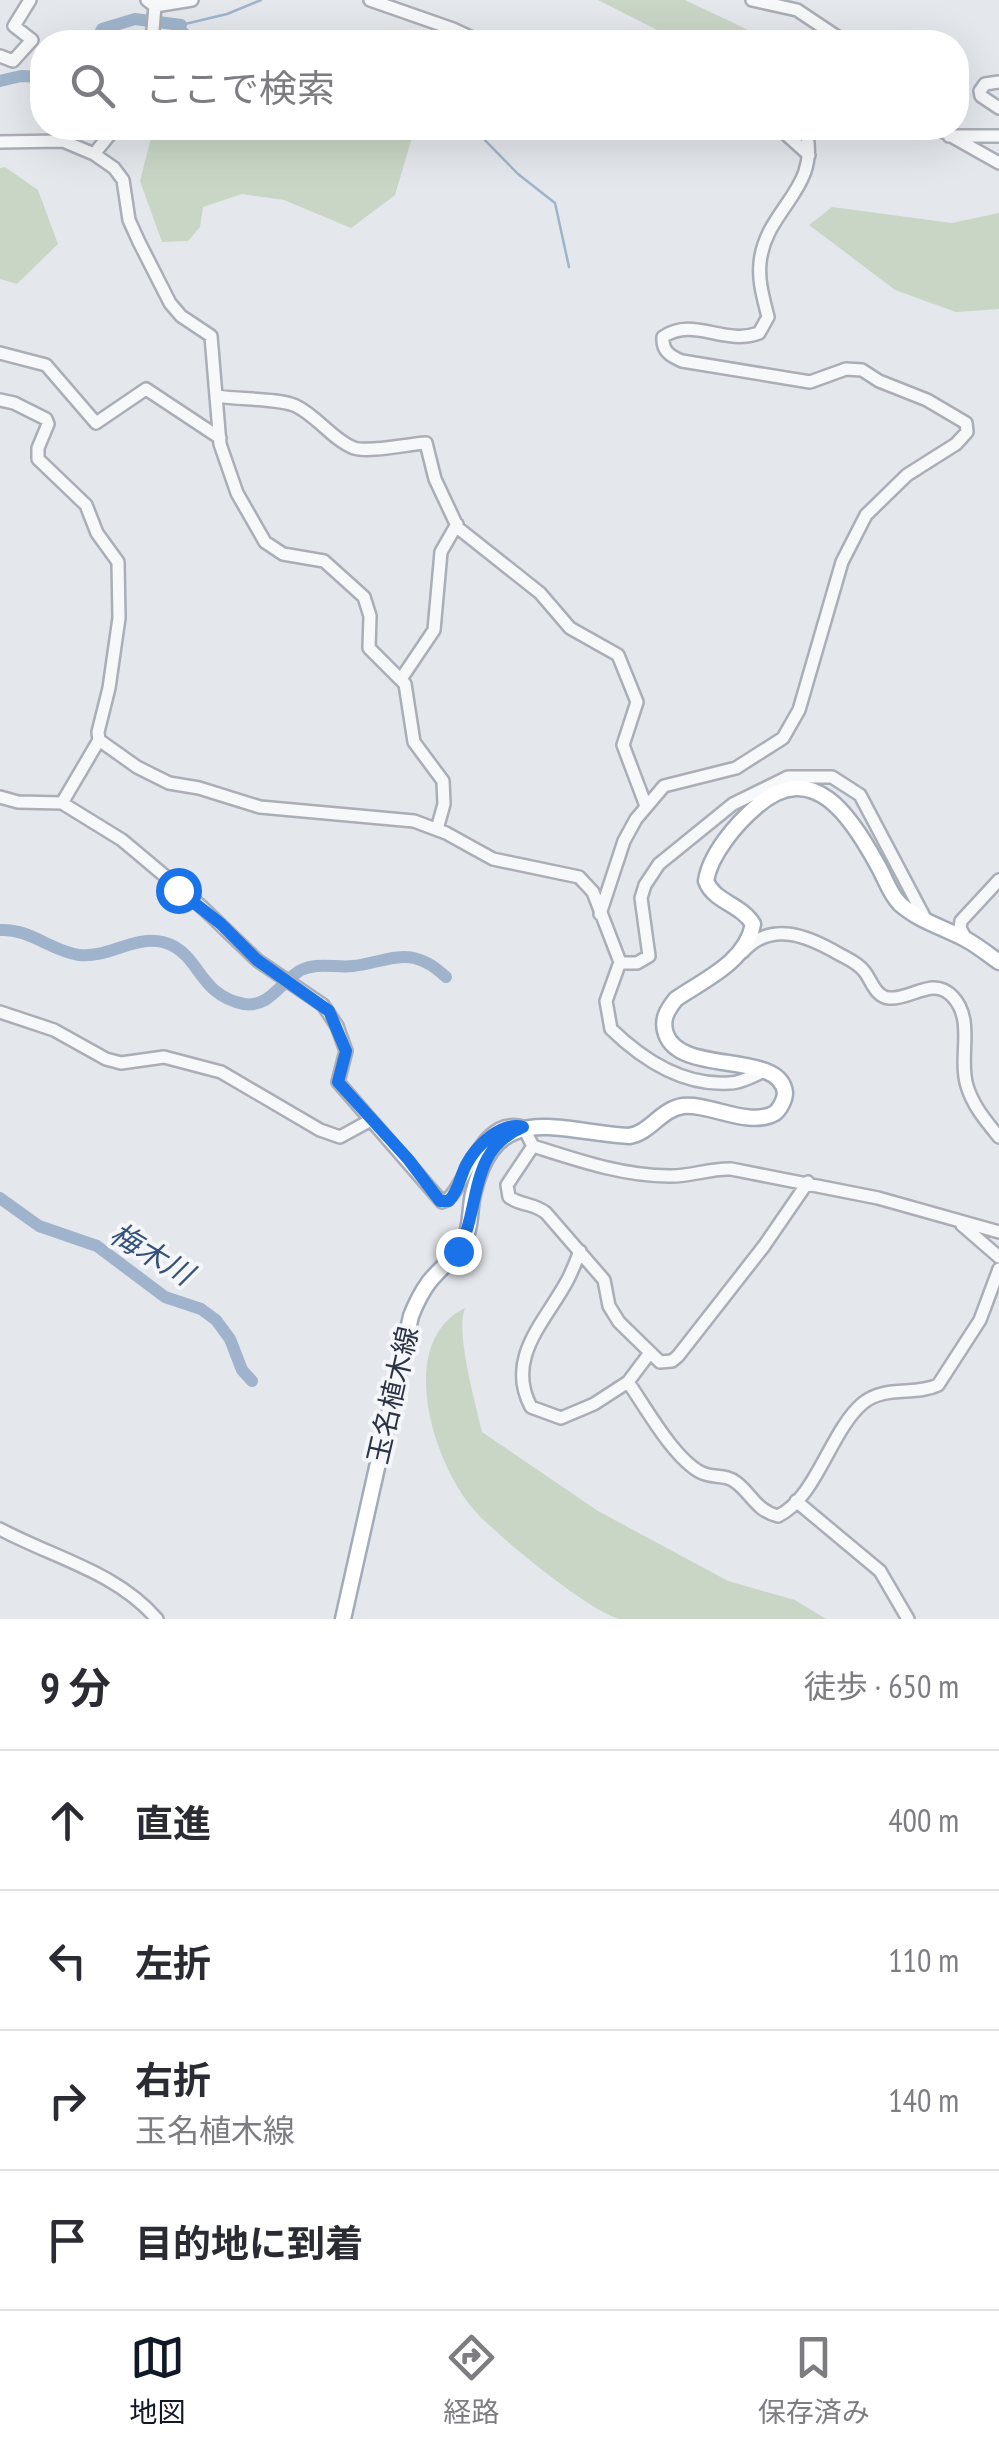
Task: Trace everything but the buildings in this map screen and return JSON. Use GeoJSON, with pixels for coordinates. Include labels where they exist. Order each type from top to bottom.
{"type":"FeatureCollection","features":[{"type":"Feature","properties":{"kind":"main road"},"geometry":{"type":"LineString","coordinates":[[523,1127],[629,1136],[638,1135],[672,1109],[685,1106],[754,1116],[774,1114],[782,1106],[785,1093],[766,1070],[692,1056],[668,1039],[665,1030],[668,1009],[676,999],[740,955],[754,924],[742,909],[709,889],[707,871],[746,816],[761,802],[804,787],[820,791],[837,806],[863,840],[901,905],[999,962]]}},
{"type":"Feature","properties":{"kind":"main road","name":"玉名植木線"},"geometry":{"type":"LineString","coordinates":[[343,1619],[411,1316],[419,1296],[458,1251],[467,1234],[473,1194],[484,1165],[504,1135],[523,1127]]}},
{"type":"Feature","properties":{"kind":"street"},"geometry":{"type":"LineString","coordinates":[[152,30],[151,3],[187,0]]}},
{"type":"Feature","properties":{"kind":"street"},"geometry":{"type":"LineString","coordinates":[[370,0],[456,30]]}},
{"type":"Feature","properties":{"kind":"street"},"geometry":{"type":"LineString","coordinates":[[752,0],[796,10],[817,21],[820,30]]}},
{"type":"Feature","properties":{"kind":"street"},"geometry":{"type":"LineString","coordinates":[[22,3],[14,26],[30,38]]}},
{"type":"Feature","properties":{"kind":"street"},"geometry":{"type":"LineString","coordinates":[[0,56],[13,61],[30,42]]}},
{"type":"Feature","properties":{"kind":"street"},"geometry":{"type":"LineString","coordinates":[[999,82],[984,84],[980,91],[981,96],[999,108]]}},
{"type":"Feature","properties":{"kind":"street"},"geometry":{"type":"LineString","coordinates":[[969,136],[999,136]]}},
{"type":"Feature","properties":{"kind":"street"},"geometry":{"type":"LineString","coordinates":[[94,154],[105,140]]}},
{"type":"Feature","properties":{"kind":"street"},"geometry":{"type":"LineString","coordinates":[[792,140],[809,155]]}},
{"type":"Feature","properties":{"kind":"street"},"geometry":{"type":"LineString","coordinates":[[600,914],[624,841],[646,806],[672,782],[716,776],[783,738],[798,710],[842,562],[866,515],[906,475],[956,444],[967,432],[966,423],[862,370],[846,368],[810,382],[682,360],[670,356],[662,346],[663,337],[675,329],[702,330],[741,340],[759,334],[768,317],[760,288],[760,262],[767,235],[802,182],[809,155],[806,140]]}},
{"type":"Feature","properties":{"kind":"street"},"geometry":{"type":"LineString","coordinates":[[956,140],[999,163]]}},
{"type":"Feature","properties":{"kind":"street"},"geometry":{"type":"LineString","coordinates":[[0,142],[63,142],[94,154],[123,180],[129,220],[170,304],[212,336],[226,469],[266,542],[283,554],[324,561],[351,583],[368,606],[368,648],[401,679],[408,697],[414,742],[443,781],[444,804],[437,829]]}},
{"type":"Feature","properties":{"kind":"street"},"geometry":{"type":"LineString","coordinates":[[0,352],[46,365],[96,423],[146,389],[220,438]]}},
{"type":"Feature","properties":{"kind":"street"},"geometry":{"type":"LineString","coordinates":[[217,396],[282,401],[298,406],[350,447],[363,450],[426,443],[434,479],[457,524],[540,593],[570,628],[618,655],[638,702],[623,745],[646,806]]}},
{"type":"Feature","properties":{"kind":"street"},"geometry":{"type":"LineString","coordinates":[[0,400],[46,419],[38,458],[86,505],[97,533],[117,557],[119,618],[99,740],[62,803]]}},
{"type":"Feature","properties":{"kind":"street"},"geometry":{"type":"LineString","coordinates":[[401,679],[434,630],[441,552],[457,524]]}},
{"type":"Feature","properties":{"kind":"street"},"geometry":{"type":"LineString","coordinates":[[99,740],[159,779],[241,803],[401,819],[437,829],[493,859],[578,876],[590,886],[620,963],[606,1002],[611,1029],[668,1071],[691,1080],[732,1084],[766,1070]]}},
{"type":"Feature","properties":{"kind":"street"},"geometry":{"type":"LineString","coordinates":[[620,963],[637,962],[649,956],[641,898],[659,864],[733,804],[788,776],[832,777],[860,794],[927,922]]}},
{"type":"Feature","properties":{"kind":"street"},"geometry":{"type":"LineString","coordinates":[[0,797],[18,802],[62,803],[140,852],[257,960],[329,1011],[346,1051],[338,1082],[442,1202],[454,1196],[464,1168],[481,1146],[513,1124],[523,1127],[533,1146],[606,1167],[669,1176],[711,1168],[731,1169],[808,1182],[999,1232]]}},
{"type":"Feature","properties":{"kind":"street"},"geometry":{"type":"LineString","coordinates":[[967,940],[960,928],[961,921],[999,880]]}},
{"type":"Feature","properties":{"kind":"street"},"geometry":{"type":"LineString","coordinates":[[740,955],[749,944],[781,932],[804,936],[851,960],[863,969],[878,994],[888,998],[934,987],[952,995],[965,1024],[966,1082],[981,1116],[999,1137]]}},
{"type":"Feature","properties":{"kind":"street"},"geometry":{"type":"LineString","coordinates":[[0,1012],[54,1030],[106,1059],[121,1063],[164,1057],[221,1072],[320,1130],[340,1137],[371,1120]]}},
{"type":"Feature","properties":{"kind":"street"},"geometry":{"type":"LineString","coordinates":[[533,1146],[507,1184],[509,1197],[519,1204],[537,1206],[580,1251],[604,1280],[609,1306],[619,1322],[660,1362],[678,1356],[764,1246],[808,1182]]}},
{"type":"Feature","properties":{"kind":"street"},"geometry":{"type":"LineString","coordinates":[[959,1222],[999,1257]]}},
{"type":"Feature","properties":{"kind":"street"},"geometry":{"type":"LineString","coordinates":[[580,1251],[521,1364],[524,1395],[531,1406],[561,1418],[594,1404],[628,1382],[650,1354]]}},
{"type":"Feature","properties":{"kind":"street"},"geometry":{"type":"LineString","coordinates":[[628,1382],[655,1423],[696,1470],[710,1476],[724,1475],[764,1512],[778,1516],[796,1502],[859,1406],[888,1392],[938,1384],[980,1320],[999,1269]]}},
{"type":"Feature","properties":{"kind":"street"},"geometry":{"type":"LineString","coordinates":[[796,1502],[880,1571],[908,1619]]}},
{"type":"Feature","properties":{"kind":"street"},"geometry":{"type":"LineString","coordinates":[[0,1530],[100,1575],[146,1606],[157,1619]]}},
{"type":"Feature","properties":{"kind":"green space"},"geometry":{"type":"Polygon","coordinates":[[[598,0],[685,0],[748,30],[657,30],[598,0]]]}},
{"type":"Feature","properties":{"kind":"green space"},"geometry":{"type":"Polygon","coordinates":[[[150,140],[411,140],[395,195],[351,228],[284,200],[242,194],[203,207],[200,227],[188,241],[162,242],[140,181],[150,140]]]}},
{"type":"Feature","properties":{"kind":"green space"},"geometry":{"type":"Polygon","coordinates":[[[5,167],[38,190],[58,244],[17,284],[0,279],[0,168],[5,167]]]}},
{"type":"Feature","properties":{"kind":"green space"},"geometry":{"type":"Polygon","coordinates":[[[832,207],[952,223],[999,213],[999,309],[956,312],[895,290],[809,225],[832,207]]]}},
{"type":"Feature","properties":{"kind":"green space"},"geometry":{"type":"Polygon","coordinates":[[[465,1308],[464,1351],[482,1432],[598,1511],[728,1581],[795,1600],[826,1619],[620,1619],[566,1588],[502,1537],[459,1490],[435,1435],[428,1405],[426,1375],[431,1348],[443,1325],[465,1308]]]}},
{"type":"Feature","properties":{"kind":"waterway"},"geometry":{"type":"LineString","coordinates":[[187,30],[181,25],[227,14],[261,0]]}},
{"type":"Feature","properties":{"kind":"waterway"},"geometry":{"type":"LineString","coordinates":[[102,30],[135,19],[181,25]]}},
{"type":"Feature","properties":{"kind":"waterway"},"geometry":{"type":"LineString","coordinates":[[0,81],[30,76]]}},
{"type":"Feature","properties":{"kind":"waterway"},"geometry":{"type":"LineString","coordinates":[[485,140],[518,174],[555,203],[569,267]]}},
{"type":"Feature","properties":{"kind":"waterway"},"geometry":{"type":"LineString","coordinates":[[0,930],[21,932],[79,955],[103,953],[139,942],[163,942],[183,953],[219,994],[244,1004],[261,1002],[301,970],[313,966],[353,966],[407,957],[427,963],[446,977]]}},
{"type":"Feature","properties":{"kind":"waterway","name":"梅木川"},"geometry":{"type":"LineString","coordinates":[[0,1198],[39,1226],[97,1246],[165,1297],[201,1309],[216,1320],[230,1339],[242,1370],[252,1381]]}},
{"type":"Feature","properties":{"kind":"route"},"geometry":{"type":"LineString","coordinates":[[178,890],[203,908],[257,960],[329,1011],[346,1051],[338,1082],[408,1159],[440,1201],[449,1201],[454,1196],[464,1168],[481,1146],[513,1124],[523,1127],[504,1135],[484,1165],[473,1194],[467,1234],[458,1251]]}}]}
